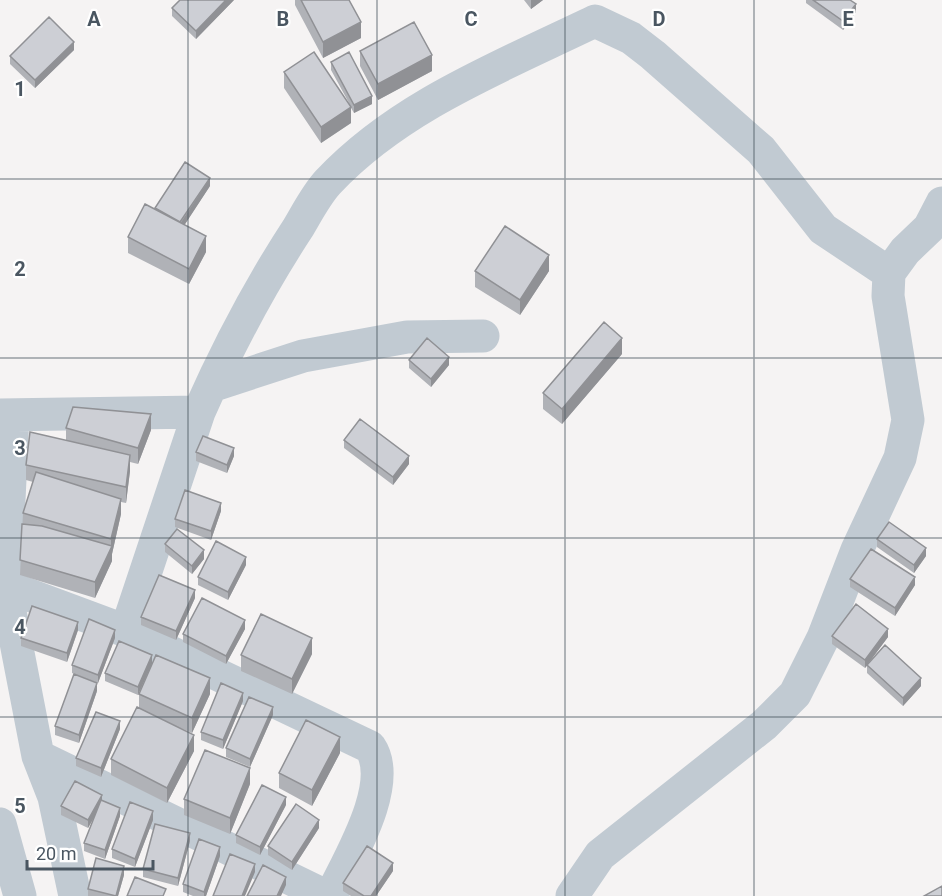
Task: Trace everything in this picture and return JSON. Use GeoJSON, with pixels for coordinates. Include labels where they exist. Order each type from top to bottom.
{"type":"FeatureCollection","features":[{"type":"Feature","properties":{"kind":"street"},"geometry":{"type":"LineString","coordinates":[[126,631],[205,399],[273,267],[326,184],[371,142],[411,116],[600,11],[761,150],[823,229],[889,273]]}},
{"type":"Feature","properties":{"kind":"street"},"geometry":{"type":"LineString","coordinates":[[572,896],[600,855],[764,725],[795,694],[823,638],[857,550],[900,458],[908,420],[888,296],[889,273],[905,251],[929,228],[942,203]]}},
{"type":"Feature","properties":{"kind":"street"},"geometry":{"type":"LineString","coordinates":[[75,896],[54,797],[38,756],[2,586],[6,415],[205,399],[303,356],[407,337],[483,336]]}},
{"type":"Feature","properties":{"kind":"street"},"geometry":{"type":"LineString","coordinates":[[2,586],[126,631],[370,747],[379,772],[366,823],[331,896]]}},
{"type":"Feature","properties":{"kind":"street"},"geometry":{"type":"LineString","coordinates":[[38,756],[326,896]]}},
{"type":"Feature","properties":{"kind":"street"},"geometry":{"type":"LineString","coordinates":[[0,824],[20,896]]}},
{"type":"Feature","properties":{"kind":"building"},"geometry":{"type":"Polygon","coordinates":[[[180,0],[226,0],[196,31],[172,8],[180,0]]]}},
{"type":"Feature","properties":{"kind":"building"},"geometry":{"type":"Polygon","coordinates":[[[301,0],[349,0],[361,22],[323,42],[301,0]]]}},
{"type":"Feature","properties":{"kind":"building"},"geometry":{"type":"Polygon","coordinates":[[[813,0],[850,0],[856,4],[843,21],[813,0]]]}},
{"type":"Feature","properties":{"kind":"building"},"geometry":{"type":"Polygon","coordinates":[[[49,17],[74,42],[35,80],[10,56],[49,17]]]}},
{"type":"Feature","properties":{"kind":"building"},"geometry":{"type":"Polygon","coordinates":[[[414,22],[432,55],[378,84],[360,51],[414,22]]]}},
{"type":"Feature","properties":{"kind":"building"},"geometry":{"type":"Polygon","coordinates":[[[314,52],[351,107],[321,127],[284,72],[314,52]]]}},
{"type":"Feature","properties":{"kind":"building"},"geometry":{"type":"Polygon","coordinates":[[[349,52],[372,96],[354,105],[331,62],[349,52]]]}},
{"type":"Feature","properties":{"kind":"building"},"geometry":{"type":"Polygon","coordinates":[[[185,162],[210,178],[180,222],[155,208],[185,162]]]}},
{"type":"Feature","properties":{"kind":"building"},"geometry":{"type":"Polygon","coordinates":[[[145,204],[206,236],[189,269],[128,237],[145,204]]]}},
{"type":"Feature","properties":{"kind":"building"},"geometry":{"type":"Polygon","coordinates":[[[505,226],[549,255],[520,300],[475,271],[505,226]]]}},
{"type":"Feature","properties":{"kind":"building"},"geometry":{"type":"Polygon","coordinates":[[[604,322],[622,338],[562,409],[543,393],[604,322]]]}},
{"type":"Feature","properties":{"kind":"building"},"geometry":{"type":"Polygon","coordinates":[[[427,338],[449,357],[431,379],[409,360],[427,338]]]}},
{"type":"Feature","properties":{"kind":"building"},"geometry":{"type":"Polygon","coordinates":[[[73,407],[151,414],[138,448],[66,428],[73,407]]]}},
{"type":"Feature","properties":{"kind":"building"},"geometry":{"type":"Polygon","coordinates":[[[360,419],[409,456],[393,477],[344,440],[360,419]]]}},
{"type":"Feature","properties":{"kind":"building"},"geometry":{"type":"Polygon","coordinates":[[[30,432],[130,455],[126,487],[26,465],[30,432]]]}},
{"type":"Feature","properties":{"kind":"building"},"geometry":{"type":"Polygon","coordinates":[[[203,436],[234,448],[227,465],[196,452],[203,436]]]}},
{"type":"Feature","properties":{"kind":"building"},"geometry":{"type":"Polygon","coordinates":[[[36,472],[121,499],[111,539],[23,513],[36,472]]]}},
{"type":"Feature","properties":{"kind":"building"},"geometry":{"type":"Polygon","coordinates":[[[185,490],[221,503],[211,531],[175,519],[185,490]]]}},
{"type":"Feature","properties":{"kind":"building"},"geometry":{"type":"Polygon","coordinates":[[[889,522],[926,548],[914,565],[877,539],[889,522]]]}},
{"type":"Feature","properties":{"kind":"building"},"geometry":{"type":"Polygon","coordinates":[[[22,524],[42,526],[112,546],[95,582],[20,560],[22,524]]]}},
{"type":"Feature","properties":{"kind":"building"},"geometry":{"type":"Polygon","coordinates":[[[177,529],[204,550],[192,566],[165,544],[177,529]]]}},
{"type":"Feature","properties":{"kind":"building"},"geometry":{"type":"Polygon","coordinates":[[[216,541],[246,557],[228,592],[198,577],[216,541]]]}},
{"type":"Feature","properties":{"kind":"building"},"geometry":{"type":"Polygon","coordinates":[[[871,549],[915,577],[895,608],[850,579],[871,549]]]}},
{"type":"Feature","properties":{"kind":"building"},"geometry":{"type":"Polygon","coordinates":[[[159,575],[195,590],[176,631],[141,617],[159,575]]]}},
{"type":"Feature","properties":{"kind":"building"},"geometry":{"type":"Polygon","coordinates":[[[202,598],[245,620],[226,656],[183,634],[202,598]]]}},
{"type":"Feature","properties":{"kind":"building"},"geometry":{"type":"Polygon","coordinates":[[[856,604],[888,629],[865,660],[832,636],[856,604]]]}},
{"type":"Feature","properties":{"kind":"building"},"geometry":{"type":"Polygon","coordinates":[[[32,606],[78,622],[67,653],[21,638],[32,606]]]}},
{"type":"Feature","properties":{"kind":"building"},"geometry":{"type":"Polygon","coordinates":[[[261,614],[312,638],[292,679],[241,655],[261,614]]]}},
{"type":"Feature","properties":{"kind":"building"},"geometry":{"type":"Polygon","coordinates":[[[89,619],[115,630],[98,675],[72,665],[89,619]]]}},
{"type":"Feature","properties":{"kind":"building"},"geometry":{"type":"Polygon","coordinates":[[[119,641],[152,655],[138,687],[105,673],[119,641]]]}},
{"type":"Feature","properties":{"kind":"building"},"geometry":{"type":"Polygon","coordinates":[[[885,645],[921,678],[903,698],[867,665],[885,645]]]}},
{"type":"Feature","properties":{"kind":"building"},"geometry":{"type":"Polygon","coordinates":[[[156,655],[210,678],[192,718],[139,694],[156,655]]]}},
{"type":"Feature","properties":{"kind":"building"},"geometry":{"type":"Polygon","coordinates":[[[74,674],[97,683],[79,735],[55,726],[74,674]]]}},
{"type":"Feature","properties":{"kind":"building"},"geometry":{"type":"Polygon","coordinates":[[[221,683],[243,693],[223,740],[201,732],[221,683]]]}},
{"type":"Feature","properties":{"kind":"building"},"geometry":{"type":"Polygon","coordinates":[[[249,697],[273,707],[250,759],[226,748],[249,697]]]}},
{"type":"Feature","properties":{"kind":"building"},"geometry":{"type":"Polygon","coordinates":[[[137,707],[194,735],[167,788],[111,759],[137,707]]]}},
{"type":"Feature","properties":{"kind":"building"},"geometry":{"type":"Polygon","coordinates":[[[96,712],[120,721],[101,768],[76,758],[96,712]]]}},
{"type":"Feature","properties":{"kind":"building"},"geometry":{"type":"Polygon","coordinates":[[[306,720],[340,737],[312,790],[279,773],[306,720]]]}},
{"type":"Feature","properties":{"kind":"building"},"geometry":{"type":"Polygon","coordinates":[[[205,750],[250,768],[230,818],[184,799],[205,750]]]}},
{"type":"Feature","properties":{"kind":"building"},"geometry":{"type":"Polygon","coordinates":[[[75,781],[102,795],[88,820],[61,806],[75,781]]]}},
{"type":"Feature","properties":{"kind":"building"},"geometry":{"type":"Polygon","coordinates":[[[262,785],[286,797],[260,847],[236,835],[262,785]]]}},
{"type":"Feature","properties":{"kind":"building"},"geometry":{"type":"Polygon","coordinates":[[[101,800],[120,808],[105,850],[84,843],[101,800]]]}},
{"type":"Feature","properties":{"kind":"building"},"geometry":{"type":"Polygon","coordinates":[[[130,802],[153,811],[135,859],[112,849],[130,802]]]}},
{"type":"Feature","properties":{"kind":"building"},"geometry":{"type":"Polygon","coordinates":[[[296,804],[319,820],[292,862],[268,846],[296,804]]]}},
{"type":"Feature","properties":{"kind":"building"},"geometry":{"type":"Polygon","coordinates":[[[155,824],[190,833],[178,878],[143,869],[155,824]]]}},
{"type":"Feature","properties":{"kind":"building"},"geometry":{"type":"Polygon","coordinates":[[[199,839],[220,847],[204,892],[183,884],[199,839]]]}},
{"type":"Feature","properties":{"kind":"building"},"geometry":{"type":"Polygon","coordinates":[[[367,846],[393,863],[371,896],[364,896],[343,883],[367,846]]]}},
{"type":"Feature","properties":{"kind":"building"},"geometry":{"type":"Polygon","coordinates":[[[230,854],[255,864],[242,896],[213,896],[230,854]]]}},
{"type":"Feature","properties":{"kind":"building"},"geometry":{"type":"Polygon","coordinates":[[[96,858],[124,866],[116,896],[88,889],[96,858]]]}},
{"type":"Feature","properties":{"kind":"building"},"geometry":{"type":"Polygon","coordinates":[[[263,865],[286,877],[277,896],[247,896],[263,865]]]}},
{"type":"Feature","properties":{"kind":"building"},"geometry":{"type":"Polygon","coordinates":[[[135,877],[166,889],[163,896],[127,896],[135,877]]]}},
{"type":"Feature","properties":{"kind":"building"},"geometry":{"type":"Polygon","coordinates":[[[942,886],[942,896],[924,896],[942,886]]]}}]}
